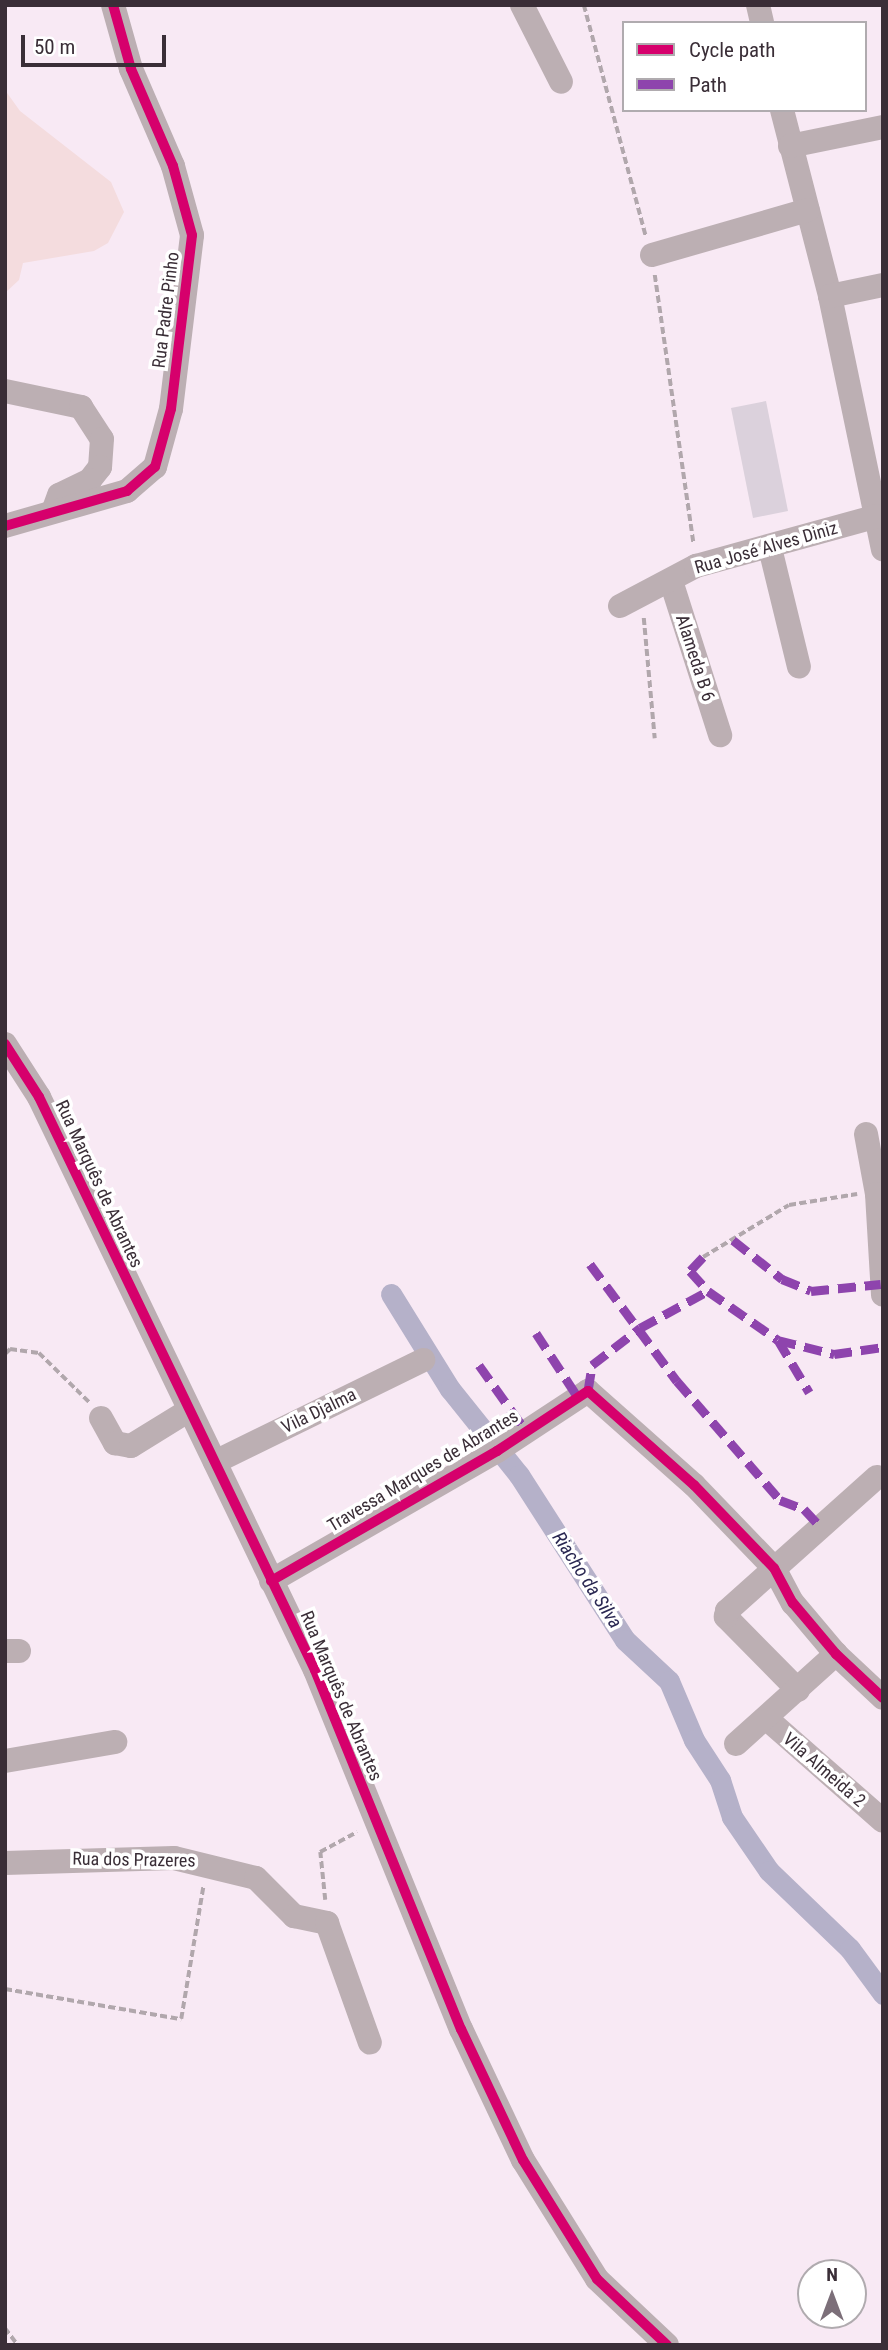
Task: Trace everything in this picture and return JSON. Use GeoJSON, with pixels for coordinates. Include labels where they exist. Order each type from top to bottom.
{"type":"FeatureCollection","features":[{"type":"Feature","properties":{"kind":"street","name":"Rua Padre Pinho"},"geometry":{"type":"LineString","coordinates":[[5,526],[127,491],[155,467],[187,300],[192,235],[173,166],[131,69],[113,5]]}},
{"type":"Feature","properties":{"kind":"street"},"geometry":{"type":"LineString","coordinates":[[522,5],[561,82]]}},
{"type":"Feature","properties":{"kind":"street"},"geometry":{"type":"LineString","coordinates":[[782,112],[830,296],[873,441],[877,516],[883,550]]}},
{"type":"Feature","properties":{"kind":"street"},"geometry":{"type":"LineString","coordinates":[[790,146],[883,127]]}},
{"type":"Feature","properties":{"kind":"street"},"geometry":{"type":"LineString","coordinates":[[652,255],[808,211]]}},
{"type":"Feature","properties":{"kind":"street"},"geometry":{"type":"LineString","coordinates":[[830,296],[883,285]]}},
{"type":"Feature","properties":{"kind":"street"},"geometry":{"type":"LineString","coordinates":[[5,391],[81,407],[102,439],[100,467],[90,480],[59,495],[54,510]]}},
{"type":"Feature","properties":{"kind":"street","name":"Rua José Alves Diniz"},"geometry":{"type":"LineString","coordinates":[[631,603],[696,566],[770,548],[877,516]]}},
{"type":"Feature","properties":{"kind":"street"},"geometry":{"type":"LineString","coordinates":[[770,548],[799,667]]}},
{"type":"Feature","properties":{"kind":"street","name":"Alameda B 6"},"geometry":{"type":"LineString","coordinates":[[671,581],[720,735]]}},
{"type":"Feature","properties":{"kind":"street","name":"Rua Marquês de Abrantes"},"geometry":{"type":"LineString","coordinates":[[5,1044],[38,1097],[186,1412],[215,1462],[314,1670],[376,1821],[523,2160],[597,2278],[667,2345]]}},
{"type":"Feature","properties":{"kind":"street"},"geometry":{"type":"LineString","coordinates":[[866,1133],[879,1204],[883,1295]]}},
{"type":"Feature","properties":{"kind":"street","name":"Vila Djalma"},"geometry":{"type":"LineString","coordinates":[[215,1462],[423,1360]]}},
{"type":"Feature","properties":{"kind":"street","name":"Travessa Marques de Abrantes"},"geometry":{"type":"LineString","coordinates":[[271,1581],[497,1451],[577,1396],[595,1394],[775,1568],[793,1602],[836,1654],[883,1698]]}},
{"type":"Feature","properties":{"kind":"street"},"geometry":{"type":"LineString","coordinates":[[101,1418],[115,1443],[131,1446],[186,1412]]}},
{"type":"Feature","properties":{"kind":"street"},"geometry":{"type":"LineString","coordinates":[[798,1690],[726,1617],[775,1568],[877,1477]]}},
{"type":"Feature","properties":{"kind":"street"},"geometry":{"type":"LineString","coordinates":[[736,1744],[767,1719],[836,1654]]}},
{"type":"Feature","properties":{"kind":"street","name":"Vila Almeida 2"},"geometry":{"type":"LineString","coordinates":[[767,1719],[883,1821]]}},
{"type":"Feature","properties":{"kind":"street"},"geometry":{"type":"LineString","coordinates":[[5,1761],[115,1742]]}},
{"type":"Feature","properties":{"kind":"street","name":"Rua dos Prazeres"},"geometry":{"type":"LineString","coordinates":[[5,1863],[91,1857],[207,1862],[257,1878],[294,1916],[327,1923]]}},
{"type":"Feature","properties":{"kind":"street"},"geometry":{"type":"LineString","coordinates":[[327,1923],[370,2043]]}},
{"type":"Feature","properties":{"kind":"path"},"geometry":{"type":"LineString","coordinates":[[584,5],[652,255],[688,482],[696,566]]}},
{"type":"Feature","properties":{"kind":"path"},"geometry":{"type":"LineString","coordinates":[[631,603],[655,738]]}},
{"type":"Feature","properties":{"kind":"path"},"geometry":{"type":"LineString","coordinates":[[703,1257],[789,1205],[834,1195],[879,1204]]}},
{"type":"Feature","properties":{"kind":"path"},"geometry":{"type":"LineString","coordinates":[[5,1354],[10,1349],[40,1353],[68,1375],[101,1418]]}},
{"type":"Feature","properties":{"kind":"path"},"geometry":{"type":"LineString","coordinates":[[327,1923],[320,1852],[376,1821]]}},
{"type":"Feature","properties":{"kind":"path"},"geometry":{"type":"LineString","coordinates":[[5,1989],[181,2019],[207,1862]]}},
{"type":"Feature","properties":{"kind":"path"},"geometry":{"type":"LineString","coordinates":[[5,2328],[18,2345]]}},
{"type":"Feature","properties":{"kind":"shaded area"},"geometry":{"type":"Polygon","coordinates":[[[5,90],[20,111],[111,182],[124,212],[108,243],[94,251],[23,263],[19,280],[5,293],[5,90]]]}},
{"type":"Feature","properties":{"kind":"building"},"geometry":{"type":"Polygon","coordinates":[[[766,401],[788,511],[753,518],[731,408],[766,401]]]}},
{"type":"Feature","properties":{"kind":"waterway","name":"Riacho da Silva"},"geometry":{"type":"LineString","coordinates":[[391,1294],[450,1389],[519,1475],[625,1640],[669,1681],[694,1740],[720,1780],[732,1817],[769,1871],[850,1949],[883,1994]]}},
{"type":"Feature","properties":{"kind":"marked path"},"geometry":{"type":"LineString","coordinates":[[733,1240],[782,1279],[811,1291],[881,1284]]}},
{"type":"Feature","properties":{"kind":"marked path"},"geometry":{"type":"LineString","coordinates":[[703,1257],[690,1271],[708,1291],[778,1340],[834,1354],[883,1347]]}},
{"type":"Feature","properties":{"kind":"marked path"},"geometry":{"type":"LineString","coordinates":[[590,1264],[677,1381],[780,1500],[804,1509],[822,1528]]}},
{"type":"Feature","properties":{"kind":"marked path"},"geometry":{"type":"LineString","coordinates":[[588,1391],[592,1365],[640,1328],[708,1291]]}},
{"type":"Feature","properties":{"kind":"marked path"},"geometry":{"type":"LineString","coordinates":[[536,1333],[577,1396]]}},
{"type":"Feature","properties":{"kind":"marked path"},"geometry":{"type":"LineString","coordinates":[[778,1340],[809,1392]]}},
{"type":"Feature","properties":{"kind":"marked path"},"geometry":{"type":"LineString","coordinates":[[479,1365],[526,1431]]}},
{"type":"Feature","properties":{"kind":"cycle path"},"geometry":{"type":"LineString","coordinates":[[5,526],[127,491],[155,467],[171,409],[192,235],[173,166],[131,69],[113,5]]}},
{"type":"Feature","properties":{"kind":"cycle path"},"geometry":{"type":"LineString","coordinates":[[5,1044],[39,1097],[315,1670],[461,2029],[523,2160],[597,2279],[667,2345]]}},
{"type":"Feature","properties":{"kind":"cycle path"},"geometry":{"type":"LineString","coordinates":[[271,1581],[497,1451],[588,1391],[694,1485],[774,1568],[793,1603],[836,1654],[883,1698]]}}]}
